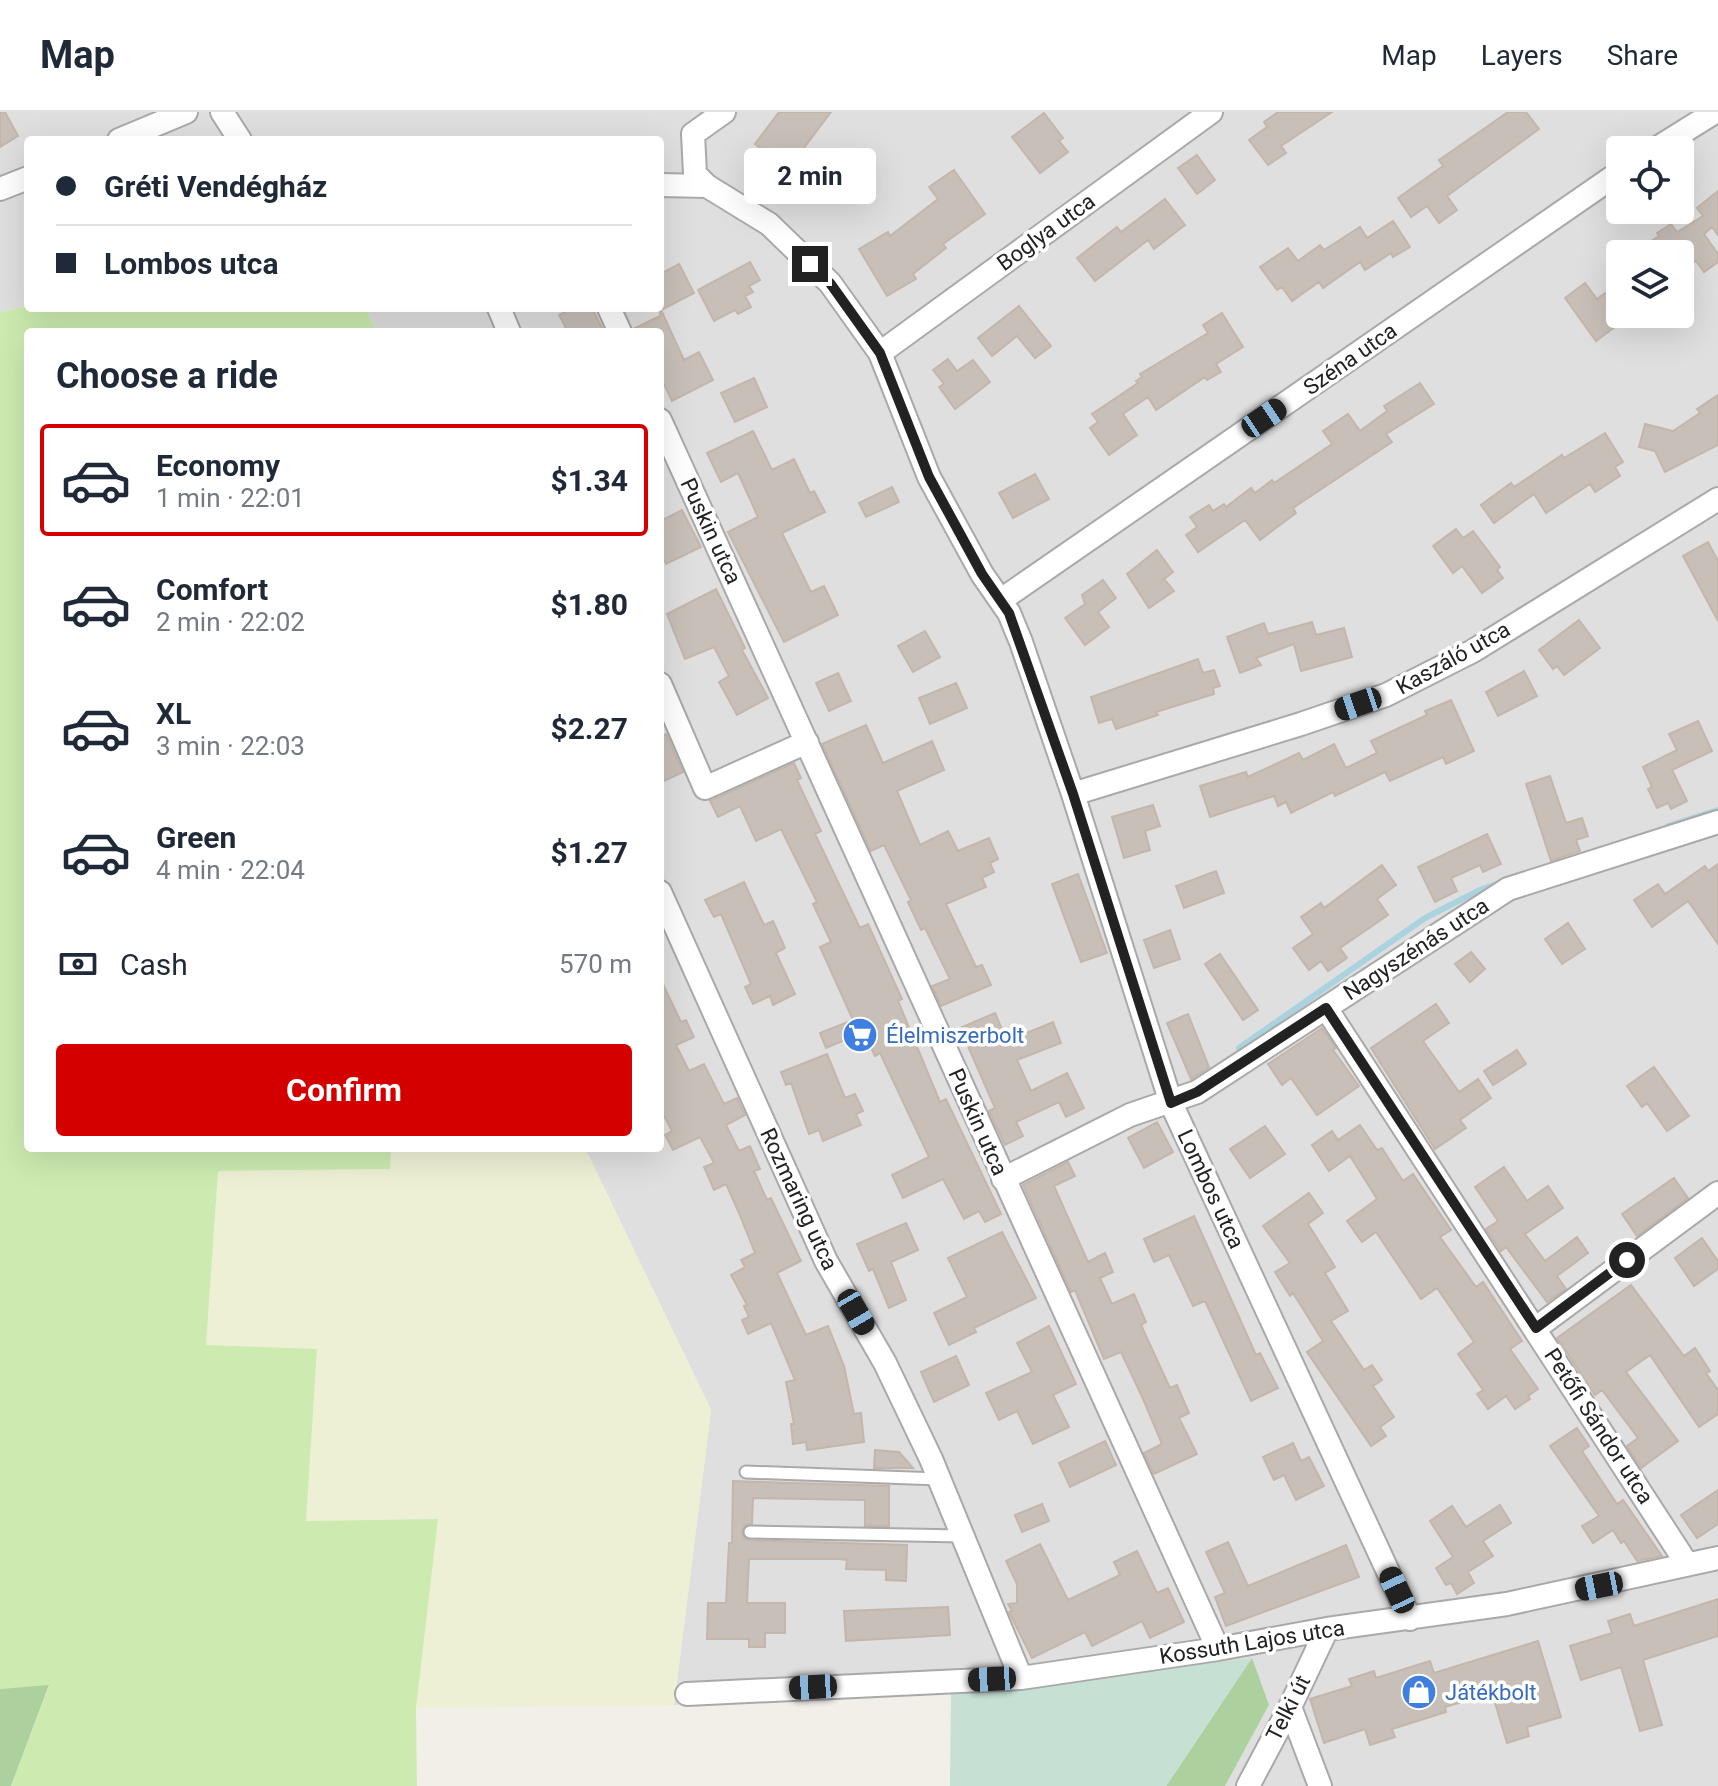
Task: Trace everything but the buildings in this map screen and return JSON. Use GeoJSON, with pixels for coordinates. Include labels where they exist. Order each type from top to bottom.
{"type":"FeatureCollection","features":[{"type":"Feature","properties":{"kind":"street"},"geometry":{"type":"LineString","coordinates":[[129,136],[186,112]]}},
{"type":"Feature","properties":{"kind":"street"},"geometry":{"type":"LineString","coordinates":[[222,112],[237,136]]}},
{"type":"Feature","properties":{"kind":"street"},"geometry":{"type":"LineString","coordinates":[[707,186],[695,174],[693,134],[724,112]]}},
{"type":"Feature","properties":{"kind":"street","name":"Boglya utca"},"geometry":{"type":"LineString","coordinates":[[880,353],[1211,112]]}},
{"type":"Feature","properties":{"kind":"street"},"geometry":{"type":"LineString","coordinates":[[1676,136],[1714,112],[1718,120]]}},
{"type":"Feature","properties":{"kind":"street"},"geometry":{"type":"LineString","coordinates":[[0,189],[24,180]]}},
{"type":"Feature","properties":{"kind":"street","name":"Széna utca"},"geometry":{"type":"LineString","coordinates":[[1001,600],[1606,182]]}},
{"type":"Feature","properties":{"kind":"street"},"geometry":{"type":"LineString","coordinates":[[664,185],[707,186]]}},
{"type":"Feature","properties":{"kind":"street","name":"Lombos utca"},"geometry":{"type":"LineString","coordinates":[[707,186],[769,224],[830,283],[880,353],[929,477],[982,574],[1001,600],[1021,642],[1073,794],[1171,1103],[1410,1619]]}},
{"type":"Feature","properties":{"kind":"street","name":"Puskin utca"},"geometry":{"type":"LineString","coordinates":[[664,429],[1218,1649]]}},
{"type":"Feature","properties":{"kind":"street","name":"Kaszáló utca"},"geometry":{"type":"LineString","coordinates":[[1073,794],[1386,695],[1473,651],[1718,499]]}},
{"type":"Feature","properties":{"kind":"street"},"geometry":{"type":"LineString","coordinates":[[664,693],[705,788],[807,742]]}},
{"type":"Feature","properties":{"kind":"street","name":"Nagyszénás utca"},"geometry":{"type":"LineString","coordinates":[[1003,1179],[1130,1115],[1197,1092],[1508,889],[1718,822]]}},
{"type":"Feature","properties":{"kind":"street","name":"Rozmaring utca"},"geometry":{"type":"LineString","coordinates":[[664,901],[826,1261],[885,1363],[939,1479],[1021,1678]]}},
{"type":"Feature","properties":{"kind":"street","name":"Petőfi Sándor utca"},"geometry":{"type":"LineString","coordinates":[[1326,1008],[1687,1564]]}},
{"type":"Feature","properties":{"kind":"street"},"geometry":{"type":"LineString","coordinates":[[1536,1328],[1718,1193]]}},
{"type":"Feature","properties":{"kind":"street","name":"Kossuth Lajos utca"},"geometry":{"type":"LineString","coordinates":[[687,1694],[1021,1678],[1507,1604],[1718,1558]]}},
{"type":"Feature","properties":{"kind":"street","name":"Telki út"},"geometry":{"type":"LineString","coordinates":[[1248,1786],[1327,1629]]}},
{"type":"Feature","properties":{"kind":"street"},"geometry":{"type":"LineString","coordinates":[[1290,1707],[1320,1786]]}},
{"type":"Feature","properties":{"kind":"lane"},"geometry":{"type":"LineString","coordinates":[[746,1472],[939,1479]]}},
{"type":"Feature","properties":{"kind":"lane"},"geometry":{"type":"LineString","coordinates":[[750,1532],[962,1536]]}},
{"type":"Feature","properties":{"kind":"shaded area"},"geometry":{"type":"Polygon","coordinates":[[[0,112],[1718,112],[1718,1786],[1225,1786],[1269,1705],[1003,1688],[674,1705],[711,1410],[587,1152],[664,1152],[664,328],[374,328],[368,312],[664,312],[664,136],[24,136],[24,307],[0,312],[0,112]]]}},
{"type":"Feature","properties":{"kind":"green space"},"geometry":{"type":"Polygon","coordinates":[[[24,307],[24,312],[368,312],[374,328],[24,328],[24,1152],[391,1152],[390,1169],[218,1171],[206,1345],[317,1349],[306,1521],[438,1519],[416,1708],[417,1786],[11,1786],[49,1686],[0,1689],[0,312],[24,307]]]}},
{"type":"Feature","properties":{"kind":"green space"},"geometry":{"type":"Polygon","coordinates":[[[391,1152],[587,1152],[711,1410],[674,1705],[416,1708],[438,1519],[306,1521],[317,1349],[206,1346],[218,1171],[390,1169],[391,1152]]]}},
{"type":"Feature","properties":{"kind":"green space"},"geometry":{"type":"Polygon","coordinates":[[[1252,1658],[1269,1705],[1225,1786],[1166,1786],[1252,1658]]]}},
{"type":"Feature","properties":{"kind":"green space"},"geometry":{"type":"Polygon","coordinates":[[[1252,1658],[1166,1786],[950,1786],[951,1691],[1003,1688],[1252,1658]]]}},
{"type":"Feature","properties":{"kind":"green space"},"geometry":{"type":"Polygon","coordinates":[[[49,1685],[11,1786],[0,1786],[0,1689],[49,1685]]]}},
{"type":"Feature","properties":{"kind":"waterway"},"geometry":{"type":"LineString","coordinates":[[1668,826],[1718,810]]}},
{"type":"Feature","properties":{"kind":"waterway"},"geometry":{"type":"LineString","coordinates":[[1239,1048],[1425,918],[1499,883]]}},
{"type":"Feature","properties":{"kind":"place","name":"Élelmiszerbolt"},"geometry":{"type":"Point","coordinates":[860,1035]}},
{"type":"Feature","properties":{"kind":"place","name":"Játékbolt"},"geometry":{"type":"Point","coordinates":[1419,1692]}},
{"type":"Feature","properties":{"kind":"route"},"geometry":{"type":"LineString","coordinates":[[810,264],[830,283],[880,353],[929,477],[953,525],[1009,613],[1073,794],[1171,1103],[1197,1092],[1326,1008],[1536,1328],[1627,1260]]}}]}
